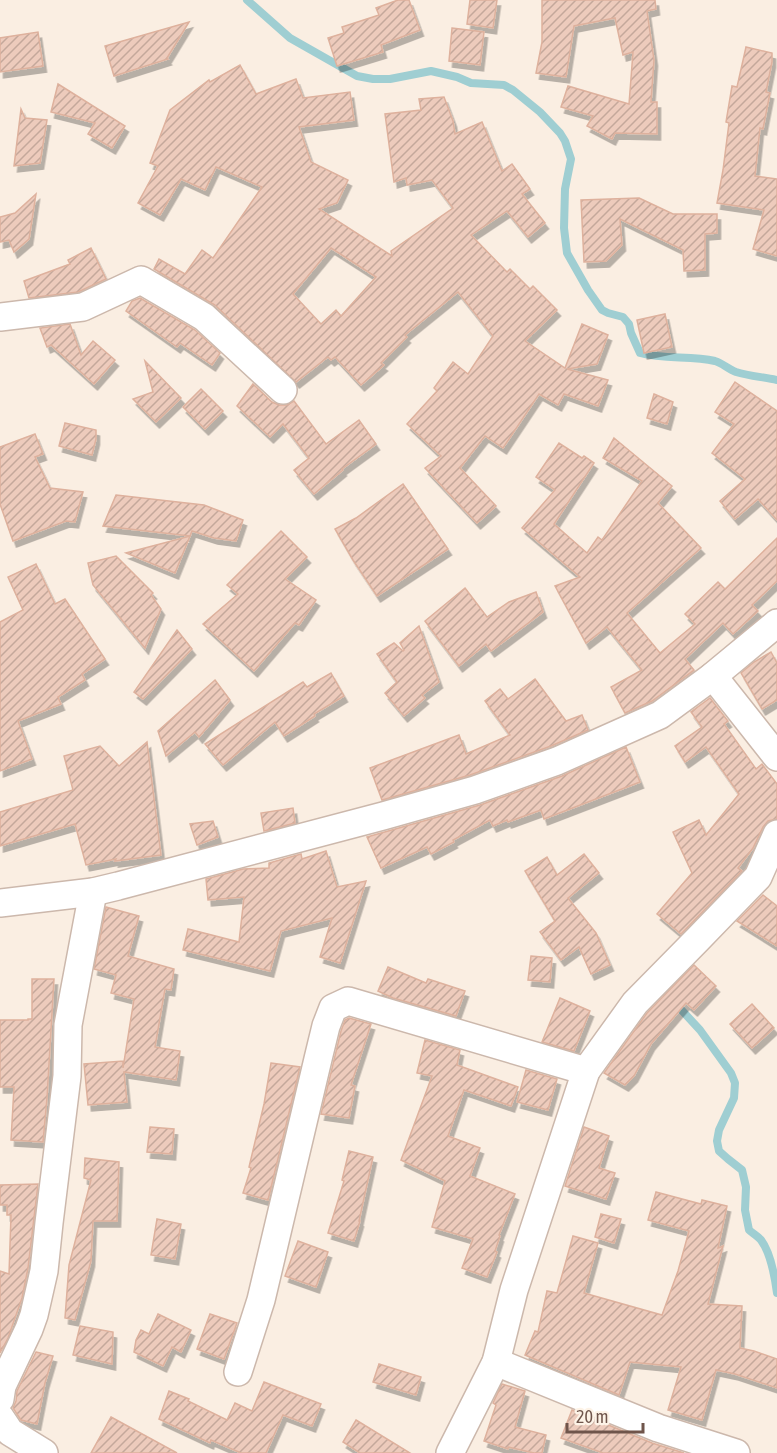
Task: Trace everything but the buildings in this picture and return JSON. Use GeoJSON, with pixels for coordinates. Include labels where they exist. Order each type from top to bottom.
{"type":"FeatureCollection","features":[{"type":"Feature","properties":{"kind":"street"},"geometry":{"type":"LineString","coordinates":[[0,317],[83,307],[141,279],[204,317],[283,390]]}},
{"type":"Feature","properties":{"kind":"street"},"geometry":{"type":"LineString","coordinates":[[0,903],[93,892],[130,884],[371,819],[485,786],[557,761],[660,715],[713,676],[777,623]]}},
{"type":"Feature","properties":{"kind":"street"},"geometry":{"type":"LineString","coordinates":[[713,676],[777,757]]}},
{"type":"Feature","properties":{"kind":"street"},"geometry":{"type":"LineString","coordinates":[[450,1453],[496,1362],[514,1290],[586,1071],[635,1003],[698,939],[767,884],[777,834]]}},
{"type":"Feature","properties":{"kind":"street"},"geometry":{"type":"LineString","coordinates":[[0,1399],[2,1386],[34,1315],[44,1271],[67,1076],[68,1025],[93,892]]}},
{"type":"Feature","properties":{"kind":"street"},"geometry":{"type":"LineString","coordinates":[[238,1372],[261,1300],[326,1026],[333,1008],[348,1001],[586,1071]]}},
{"type":"Feature","properties":{"kind":"street"},"geometry":{"type":"LineString","coordinates":[[496,1362],[658,1428],[736,1453]]}},
{"type":"Feature","properties":{"kind":"street"},"geometry":{"type":"LineString","coordinates":[[0,1417],[10,1432],[44,1453]]}},
{"type":"Feature","properties":{"kind":"waterway"},"geometry":{"type":"LineString","coordinates":[[247,0],[290,38],[357,76],[390,79],[431,71],[471,83],[504,85],[513,90],[540,112],[565,141],[571,159],[565,189],[564,228],[567,253],[602,310],[623,317],[629,324],[640,353],[715,361],[736,372],[777,380]]}},
{"type":"Feature","properties":{"kind":"waterway"},"geometry":{"type":"LineString","coordinates":[[663,990],[700,1030],[731,1073],[735,1083],[734,1098],[719,1130],[717,1141],[719,1151],[742,1170],[746,1187],[745,1210],[749,1230],[761,1240],[767,1251],[777,1293]]}}]}
